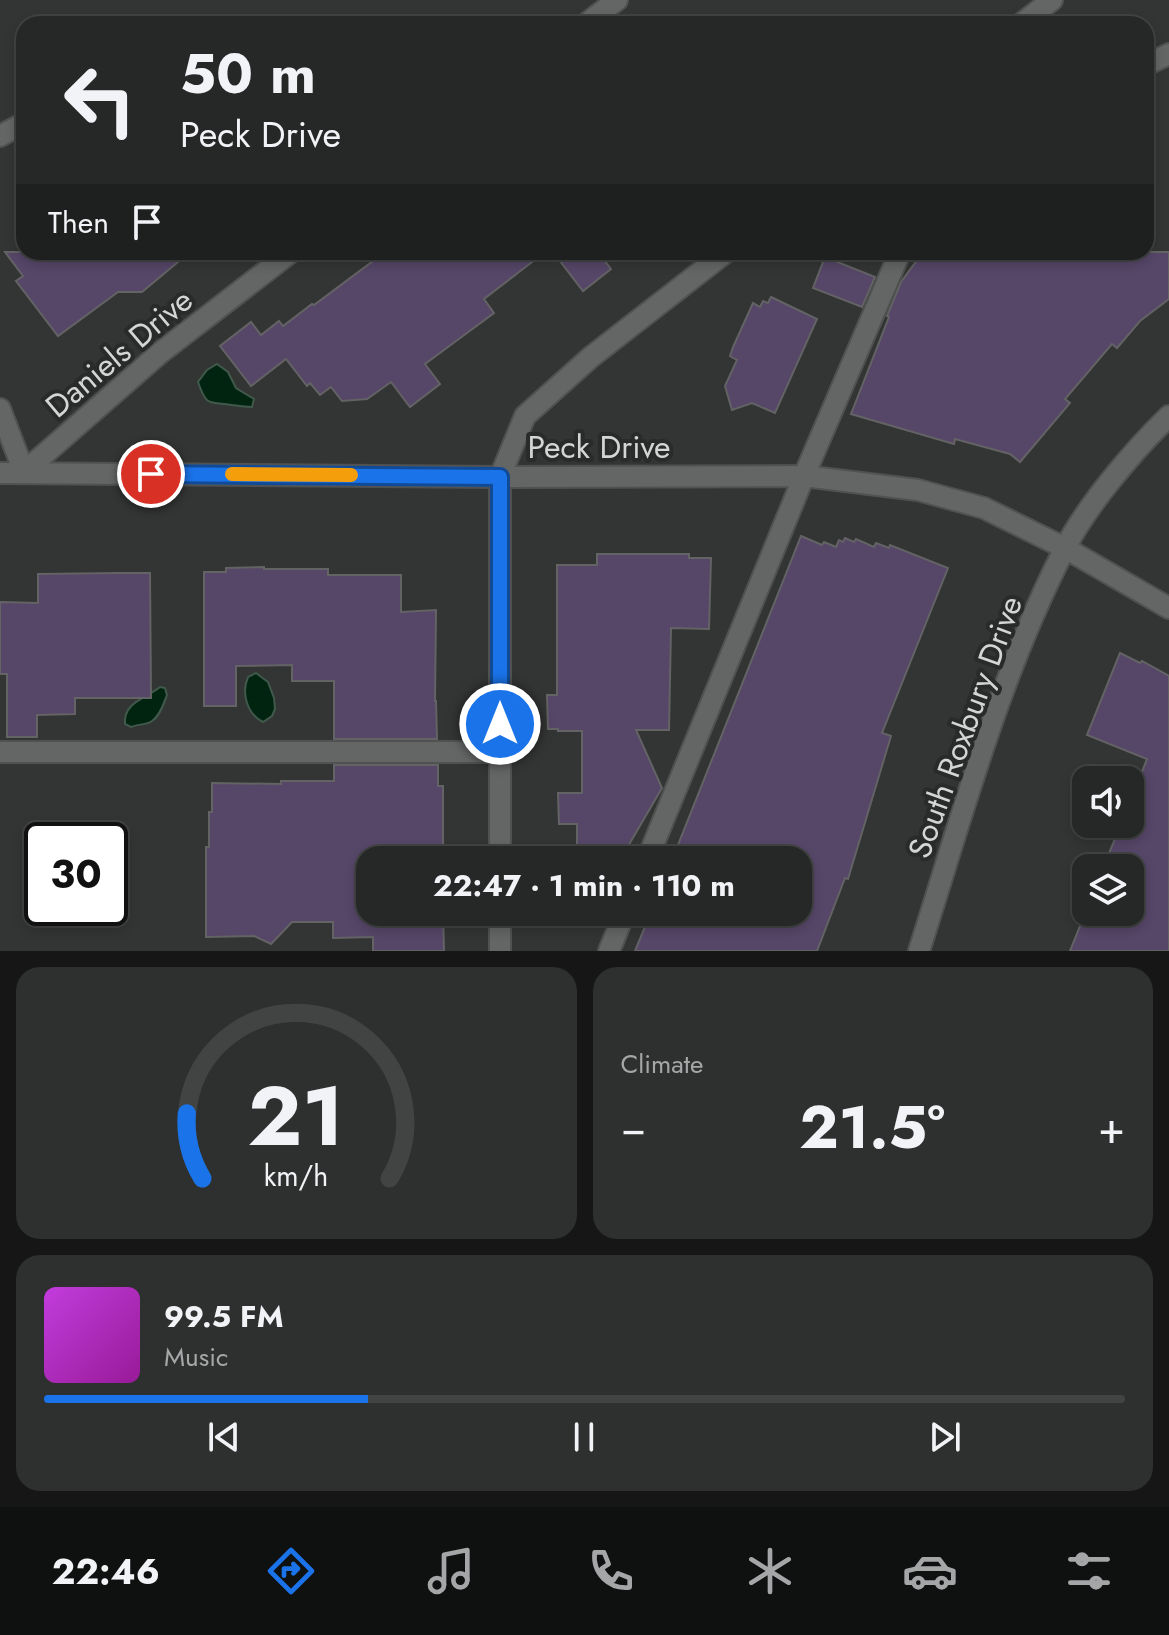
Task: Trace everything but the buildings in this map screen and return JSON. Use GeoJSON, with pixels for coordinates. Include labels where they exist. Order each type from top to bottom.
{"type":"FeatureCollection","features":[{"type":"Feature","properties":{"kind":"street"},"geometry":{"type":"LineString","coordinates":[[596,16],[617,0]]}},
{"type":"Feature","properties":{"kind":"street"},"geometry":{"type":"LineString","coordinates":[[1031,16],[1052,0]]}},
{"type":"Feature","properties":{"kind":"street","name":"Daniels Drive"},"geometry":{"type":"LineString","coordinates":[[24,472],[160,353],[281,260]]}},
{"type":"Feature","properties":{"kind":"street"},"geometry":{"type":"LineString","coordinates":[[500,846],[500,477],[525,416],[591,357],[716,260]]}},
{"type":"Feature","properties":{"kind":"street"},"geometry":{"type":"LineString","coordinates":[[653,846],[804,476],[897,260]]}},
{"type":"Feature","properties":{"kind":"street"},"geometry":{"type":"LineString","coordinates":[[0,409],[24,472]]}},
{"type":"Feature","properties":{"kind":"street","name":"South Roxbury Drive"},"geometry":{"type":"LineString","coordinates":[[919,951],[990,723],[1065,548],[1107,486],[1169,416]]}},
{"type":"Feature","properties":{"kind":"street","name":"Peck Drive"},"geometry":{"type":"LineString","coordinates":[[0,473],[804,476],[918,490],[984,508],[1065,548],[1169,608]]}},
{"type":"Feature","properties":{"kind":"street"},"geometry":{"type":"LineString","coordinates":[[0,752],[500,752]]}},
{"type":"Feature","properties":{"kind":"street"},"geometry":{"type":"LineString","coordinates":[[500,926],[500,951]]}},
{"type":"Feature","properties":{"kind":"street"},"geometry":{"type":"LineString","coordinates":[[609,951],[619,926]]}},
{"type":"Feature","properties":{"kind":"shaded area"},"geometry":{"type":"Polygon","coordinates":[[[217,364],[228,372],[236,388],[254,399],[252,407],[207,400],[198,382],[207,370],[217,364]]]}},
{"type":"Feature","properties":{"kind":"shaded area"},"geometry":{"type":"Polygon","coordinates":[[[256,673],[268,682],[274,698],[272,716],[263,722],[253,714],[245,696],[248,677],[256,673]]]}},
{"type":"Feature","properties":{"kind":"shaded area"},"geometry":{"type":"Polygon","coordinates":[[[160,687],[165,688],[167,695],[155,719],[131,727],[125,724],[128,710],[160,687]]]}},
{"type":"Feature","properties":{"kind":"slow traffic"},"geometry":{"type":"LineString","coordinates":[[232,474],[351,475]]}},
{"type":"Feature","properties":{"kind":"route"},"geometry":{"type":"LineString","coordinates":[[151,474],[500,477],[500,724]]}}]}
